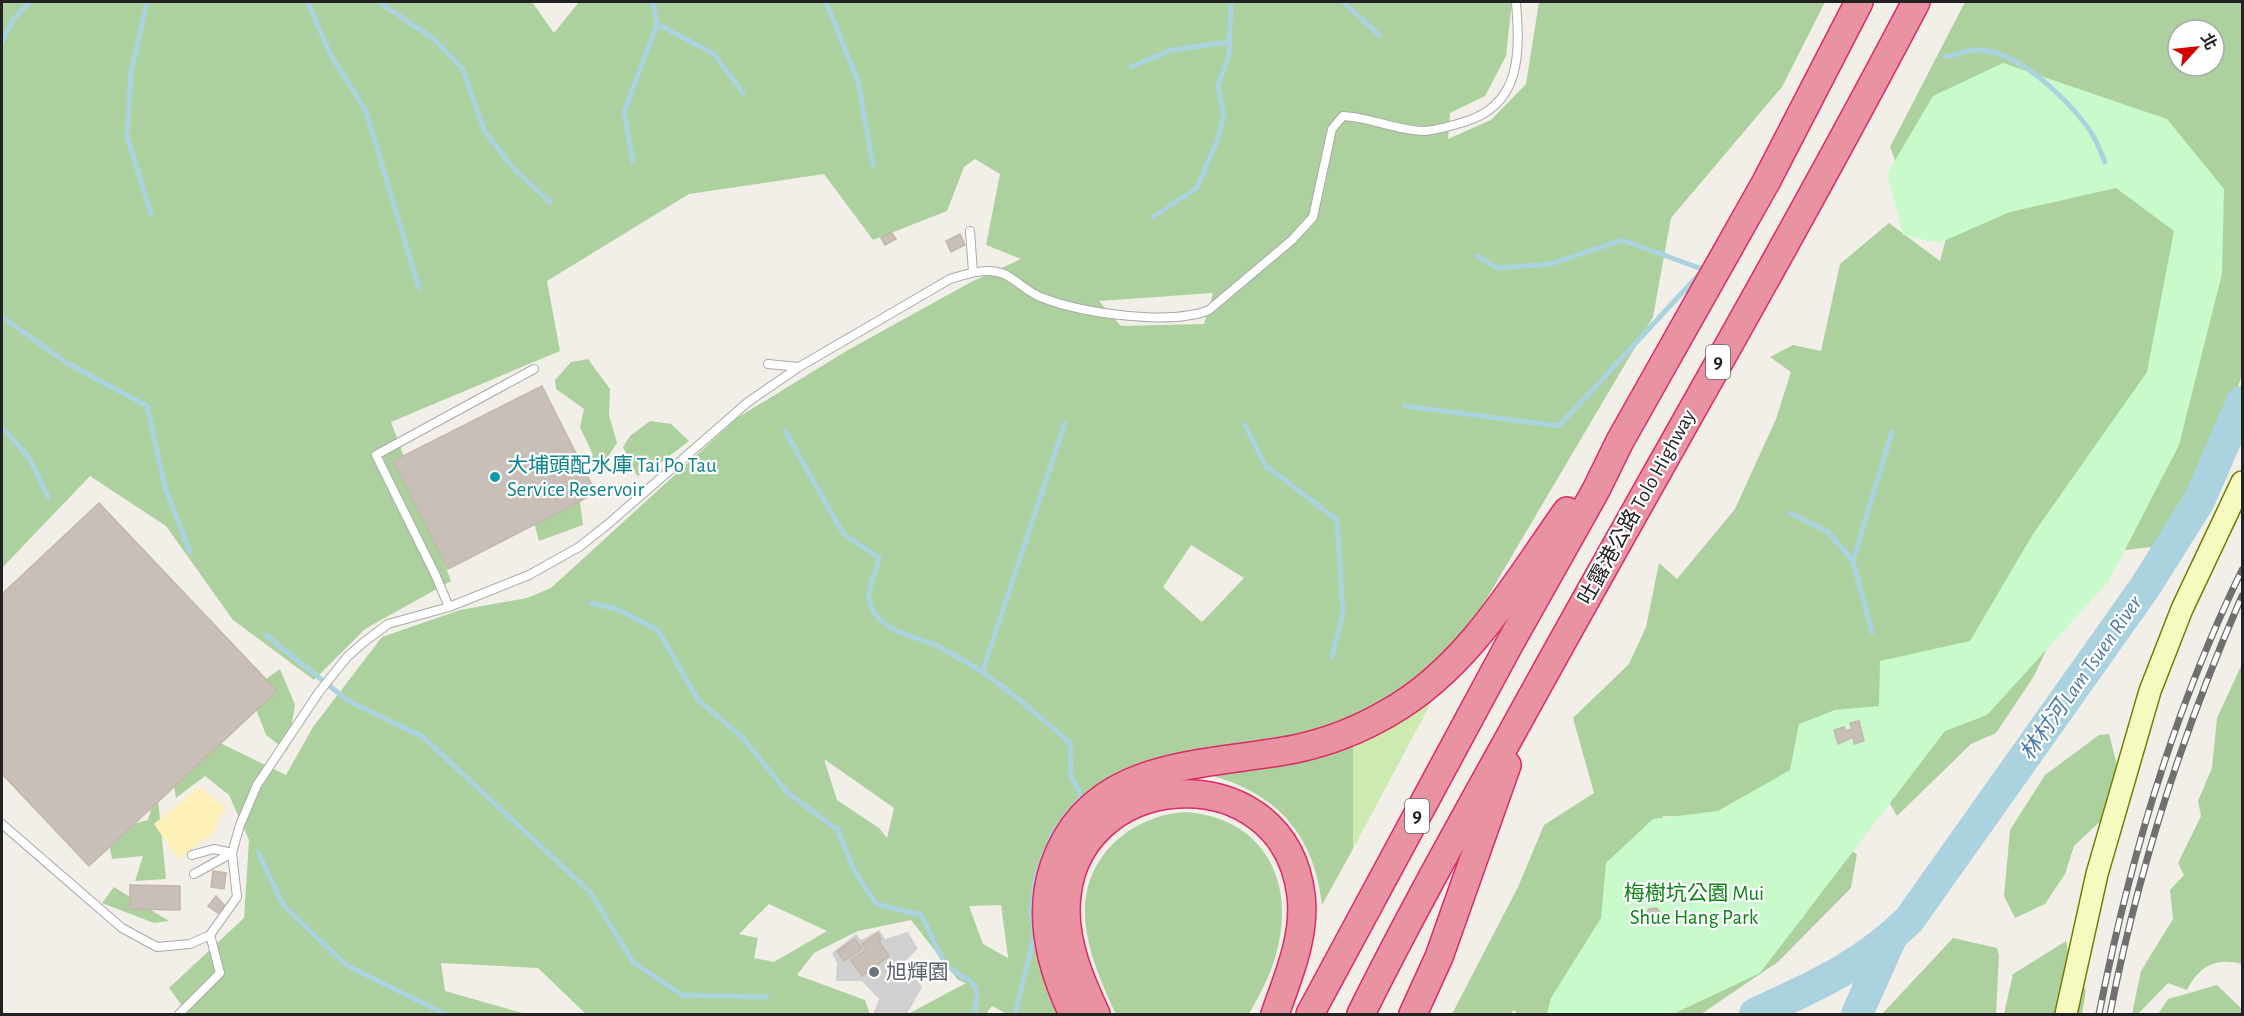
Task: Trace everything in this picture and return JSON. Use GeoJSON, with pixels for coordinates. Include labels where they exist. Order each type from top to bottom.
{"type":"FeatureCollection","features":[{"type":"Feature","properties":{"kind":"highway","name":"吐露港公路 Tolo Highway"},"geometry":{"type":"LineString","coordinates":[[1310,1014],[1510,643],[1596,490],[1620,441],[1766,182],[1831,61],[1859,2]]}},
{"type":"Feature","properties":{"kind":"highway","name":"吐露港公路 Tolo Highway"},"geometry":{"type":"LineString","coordinates":[[1361,1014],[1404,929],[1518,721],[1807,206],[1916,2]]}},
{"type":"Feature","properties":{"kind":"highway"},"geometry":{"type":"LineString","coordinates":[[1073,1014],[1062,988],[1050,948],[1046,900],[1051,874],[1060,850],[1086,812],[1112,791],[1147,774],[1313,745],[1360,728],[1411,699],[1443,673],[1477,636],[1620,441]]}},
{"type":"Feature","properties":{"kind":"highway"},"geometry":{"type":"LineString","coordinates":[[1413,1014],[1439,957],[1502,785],[1518,721]]}},
{"type":"Feature","properties":{"kind":"highway"},"geometry":{"type":"LineString","coordinates":[[1096,1014],[1071,948],[1066,908],[1070,880],[1086,844],[1108,821],[1143,800],[1178,793],[1201,793],[1238,804],[1271,830],[1292,861],[1301,897],[1300,935],[1275,1014]]}},
{"type":"Feature","properties":{"kind":"main road"},"geometry":{"type":"LineString","coordinates":[[2066,1014],[2097,874],[2150,691],[2182,609],[2242,482]]}},
{"type":"Feature","properties":{"kind":"lane"},"geometry":{"type":"LineString","coordinates":[[2,824],[122,928],[157,946],[190,944],[210,935],[237,897],[232,853],[240,825],[257,785],[319,692],[347,657],[388,624],[449,608],[529,575],[579,547],[608,525],[748,402],[799,367],[950,279],[973,272],[1004,274],[1042,298],[1098,313],[1166,317],[1199,314],[1209,310],[1292,240],[1313,217],[1332,129],[1343,116],[1422,131],[1446,128],[1480,118],[1497,104],[1512,83],[1518,53],[1519,24],[1516,2]]}},
{"type":"Feature","properties":{"kind":"lane"},"geometry":{"type":"LineString","coordinates":[[970,231],[973,272]]}},
{"type":"Feature","properties":{"kind":"lane"},"geometry":{"type":"LineString","coordinates":[[768,364],[799,367]]}},
{"type":"Feature","properties":{"kind":"lane"},"geometry":{"type":"LineString","coordinates":[[449,608],[435,574],[376,455],[534,369]]}},
{"type":"Feature","properties":{"kind":"lane"},"geometry":{"type":"LineString","coordinates":[[192,855],[214,849],[232,853]]}},
{"type":"Feature","properties":{"kind":"lane"},"geometry":{"type":"LineString","coordinates":[[194,874],[232,853]]}},
{"type":"Feature","properties":{"kind":"lane"},"geometry":{"type":"LineString","coordinates":[[179,1014],[220,973],[210,935]]}},
{"type":"Feature","properties":{"kind":"shaded area","name":"旭輝園"},"geometry":{"type":"Polygon","coordinates":[[[879,930],[885,939],[908,932],[918,949],[904,962],[922,987],[907,1014],[873,1014],[879,999],[862,981],[836,981],[837,963],[832,953],[856,934],[861,940],[879,930]]]}},
{"type":"Feature","properties":{"kind":"green space"},"geometry":{"type":"Polygon","coordinates":[[[2,2],[532,2],[554,33],[579,2],[1512,2],[1506,56],[1485,96],[1450,113],[1448,139],[1491,120],[1526,84],[1539,2],[1825,2],[1782,87],[1671,218],[1653,317],[1477,615],[1462,632],[1432,664],[1415,678],[1398,691],[1360,713],[1339,722],[1294,735],[1179,753],[1128,767],[1103,781],[1081,799],[1063,820],[1038,870],[1033,898],[1033,927],[1037,950],[1059,1014],[1007,1014],[992,1006],[986,1014],[908,1014],[966,983],[958,980],[911,920],[858,931],[814,953],[797,975],[865,1000],[870,1014],[586,1014],[538,968],[441,963],[445,991],[526,1014],[188,1014],[169,988],[244,918],[249,840],[229,795],[205,776],[176,798],[172,774],[212,739],[286,775],[313,727],[382,637],[460,610],[527,598],[551,588],[737,418],[848,350],[971,282],[1021,259],[986,245],[1000,174],[975,159],[964,167],[947,211],[873,240],[824,174],[689,194],[547,281],[560,351],[391,422],[451,581],[365,629],[314,680],[233,620],[166,526],[90,476],[2,568],[2,2]],[[1213,293],[1099,301],[1121,326],[1204,324],[1213,293]],[[1191,545],[1163,587],[1202,622],[1244,578],[1191,545]],[[824,759],[837,800],[879,828],[887,838],[894,808],[824,759]],[[769,904],[739,934],[758,938],[754,958],[774,962],[827,931],[769,904]],[[1001,905],[969,906],[983,944],[1008,958],[1001,905]]]}},
{"type":"Feature","properties":{"kind":"green space"},"geometry":{"type":"Polygon","coordinates":[[[1965,2],[2242,2],[2242,373],[2235,397],[2216,442],[2193,485],[2152,547],[2117,551],[2069,602],[2034,676],[1996,733],[1971,744],[1897,816],[1863,757],[1821,742],[1741,818],[1663,816],[1657,854],[1777,931],[1803,918],[1834,850],[1843,846],[1857,854],[1851,888],[1778,962],[1701,1014],[1517,1014],[1514,1010],[1510,1014],[1452,1014],[1518,887],[1544,825],[1594,793],[1573,718],[1629,664],[1646,627],[1659,563],[1677,579],[1735,509],[1776,419],[1791,372],[1770,357],[1793,345],[1821,351],[1840,264],[1889,223],[1940,261],[1954,207],[1911,203],[1890,147],[1965,2]]]}},
{"type":"Feature","properties":{"kind":"green space","name":"梅樹坑公園 Mui Shue Hang Park"},"geometry":{"type":"Polygon","coordinates":[[[2003,63],[2167,119],[2224,189],[2222,274],[2179,445],[2109,581],[1987,715],[1945,731],[1760,973],[1673,1014],[1547,1014],[1551,998],[1601,918],[1606,863],[1653,819],[1718,811],[1790,770],[1799,724],[1835,710],[1879,706],[1880,661],[1970,641],[2033,534],[2147,372],[2174,231],[2116,188],[2010,212],[1939,243],[1903,235],[1887,174],[1933,96],[2003,63]]]}},
{"type":"Feature","properties":{"kind":"green space"},"geometry":{"type":"Polygon","coordinates":[[[588,359],[610,389],[609,415],[617,443],[601,467],[587,463],[593,455],[580,427],[584,409],[556,389],[555,380],[571,362],[588,359]]]}},
{"type":"Feature","properties":{"kind":"green space"},"geometry":{"type":"Polygon","coordinates":[[[650,421],[671,424],[689,441],[651,470],[637,476],[623,447],[630,436],[650,421]]]}},
{"type":"Feature","properties":{"kind":"green space"},"geometry":{"type":"Polygon","coordinates":[[[578,487],[583,525],[539,541],[531,511],[578,487]]]}},
{"type":"Feature","properties":{"kind":"green space"},"geometry":{"type":"Polygon","coordinates":[[[2242,664],[2242,964],[2224,962],[2209,965],[2197,975],[2187,990],[2168,983],[2138,1014],[2132,1014],[2141,971],[2173,919],[2170,890],[2184,875],[2178,863],[2201,816],[2198,801],[2212,768],[2217,718],[2242,664]]]}},
{"type":"Feature","properties":{"kind":"green space"},"geometry":{"type":"Polygon","coordinates":[[[280,669],[295,705],[287,751],[266,735],[249,691],[280,669]]]}},
{"type":"Feature","properties":{"kind":"green space"},"geometry":{"type":"Polygon","coordinates":[[[1433,699],[1353,849],[1353,745],[1387,729],[1433,699]]]}},
{"type":"Feature","properties":{"kind":"green space"},"geometry":{"type":"Polygon","coordinates":[[[2109,734],[2117,765],[2109,813],[2074,846],[2065,874],[2045,904],[2015,918],[2004,896],[2010,830],[2045,775],[2099,735],[2109,734]]]}},
{"type":"Feature","properties":{"kind":"green space"},"geometry":{"type":"Polygon","coordinates":[[[1353,745],[1353,849],[1322,905],[1318,880],[1311,858],[1289,821],[1255,793],[1210,775],[1353,745]]]}},
{"type":"Feature","properties":{"kind":"green space"},"geometry":{"type":"Polygon","coordinates":[[[157,789],[166,879],[135,881],[143,856],[112,859],[107,831],[148,820],[157,789]]]}},
{"type":"Feature","properties":{"kind":"green space"},"geometry":{"type":"Polygon","coordinates":[[[1185,812],[1214,817],[1237,827],[1256,842],[1270,861],[1278,883],[1282,907],[1280,934],[1274,961],[1249,1014],[1116,1014],[1100,978],[1088,939],[1085,913],[1087,892],[1093,874],[1102,857],[1129,831],[1146,821],[1185,812]]]}},
{"type":"Feature","properties":{"kind":"green space"},"geometry":{"type":"Polygon","coordinates":[[[114,887],[169,921],[154,923],[102,903],[114,887]]]}},
{"type":"Feature","properties":{"kind":"green space"},"geometry":{"type":"Polygon","coordinates":[[[1953,938],[1997,948],[1999,956],[1996,1014],[1882,1014],[1953,938]]]}},
{"type":"Feature","properties":{"kind":"green space"},"geometry":{"type":"Polygon","coordinates":[[[2066,941],[2071,970],[2086,990],[2082,1014],[2004,1014],[2013,974],[2066,941]]]}},
{"type":"Feature","properties":{"kind":"green space"},"geometry":{"type":"Polygon","coordinates":[[[2217,985],[2242,1009],[2242,1014],[2158,1014],[2168,999],[2217,985]]]}},
{"type":"Feature","properties":{"kind":"sand"},"geometry":{"type":"Polygon","coordinates":[[[199,787],[225,806],[213,833],[179,860],[154,824],[199,787]]]}},
{"type":"Feature","properties":{"kind":"building"},"geometry":{"type":"Polygon","coordinates":[[[891,232],[896,239],[885,245],[881,238],[891,232]]]}},
{"type":"Feature","properties":{"kind":"building"},"geometry":{"type":"Polygon","coordinates":[[[960,234],[965,245],[951,252],[946,241],[960,234]]]}},
{"type":"Feature","properties":{"kind":"building","name":"大埔頭配水庫 Tai Po Tau Service Reservoir"},"geometry":{"type":"Polygon","coordinates":[[[542,386],[596,493],[448,569],[393,461],[542,386]]]}},
{"type":"Feature","properties":{"kind":"building"},"geometry":{"type":"Polygon","coordinates":[[[99,503],[277,691],[89,866],[2,774],[2,594],[99,503]]]}},
{"type":"Feature","properties":{"kind":"building"},"geometry":{"type":"Polygon","coordinates":[[[1859,721],[1864,741],[1854,744],[1853,737],[1838,744],[1834,730],[1844,727],[1845,731],[1852,729],[1850,723],[1859,721]]]}},
{"type":"Feature","properties":{"kind":"building"},"geometry":{"type":"Polygon","coordinates":[[[213,871],[226,873],[224,889],[211,887],[213,871]]]}},
{"type":"Feature","properties":{"kind":"building"},"geometry":{"type":"Polygon","coordinates":[[[130,885],[180,886],[180,910],[130,909],[130,885]]]}},
{"type":"Feature","properties":{"kind":"building"},"geometry":{"type":"Polygon","coordinates":[[[216,896],[225,906],[218,913],[208,906],[216,896]]]}},
{"type":"Feature","properties":{"kind":"building"},"geometry":{"type":"Polygon","coordinates":[[[1657,908],[1662,915],[1659,922],[1651,924],[1645,916],[1649,909],[1657,908]]]}},
{"type":"Feature","properties":{"kind":"building"},"geometry":{"type":"Polygon","coordinates":[[[878,933],[881,939],[879,941],[889,956],[862,976],[851,960],[866,950],[862,944],[878,933]]]}},
{"type":"Feature","properties":{"kind":"building"},"geometry":{"type":"Polygon","coordinates":[[[855,939],[862,949],[844,961],[837,951],[855,939]]]}},
{"type":"Feature","properties":{"kind":"waterway"},"geometry":{"type":"LineString","coordinates":[[2,42],[12,21],[30,2]]}},
{"type":"Feature","properties":{"kind":"waterway"},"geometry":{"type":"LineString","coordinates":[[147,2],[131,73],[127,136],[151,214]]}},
{"type":"Feature","properties":{"kind":"waterway"},"geometry":{"type":"LineString","coordinates":[[308,2],[330,54],[366,111],[419,288]]}},
{"type":"Feature","properties":{"kind":"waterway"},"geometry":{"type":"LineString","coordinates":[[379,2],[434,39],[462,68],[485,132],[515,170],[550,202]]}},
{"type":"Feature","properties":{"kind":"waterway"},"geometry":{"type":"LineString","coordinates":[[653,2],[657,24],[714,54],[743,93]]}},
{"type":"Feature","properties":{"kind":"waterway"},"geometry":{"type":"LineString","coordinates":[[826,2],[858,82],[873,165]]}},
{"type":"Feature","properties":{"kind":"waterway"},"geometry":{"type":"LineString","coordinates":[[1153,217],[1197,188],[1217,141],[1224,116],[1218,86],[1229,55],[1231,2]]}},
{"type":"Feature","properties":{"kind":"waterway"},"geometry":{"type":"LineString","coordinates":[[1343,2],[1379,35]]}},
{"type":"Feature","properties":{"kind":"waterway"},"geometry":{"type":"LineString","coordinates":[[633,162],[624,112],[657,24]]}},
{"type":"Feature","properties":{"kind":"waterway"},"geometry":{"type":"LineString","coordinates":[[1131,67],[1171,50],[1229,42]]}},
{"type":"Feature","properties":{"kind":"waterway"},"geometry":{"type":"LineString","coordinates":[[1946,57],[1978,50],[1993,52],[2023,66],[2077,113],[2092,134],[2105,162]]}},
{"type":"Feature","properties":{"kind":"waterway"},"geometry":{"type":"LineString","coordinates":[[1477,256],[1498,268],[1550,264],[1622,240],[1702,269]]}},
{"type":"Feature","properties":{"kind":"waterway"},"geometry":{"type":"LineString","coordinates":[[1405,406],[1559,426],[1705,268]]}},
{"type":"Feature","properties":{"kind":"waterway"},"geometry":{"type":"LineString","coordinates":[[2,317],[67,363],[147,406],[165,487],[190,552]]}},
{"type":"Feature","properties":{"kind":"waterway","name":"林村河 Lam Tsuen River"},"geometry":{"type":"LineString","coordinates":[[1755,1014],[1855,963],[1873,951],[1909,920],[2145,587],[2199,501],[2242,402]]}},
{"type":"Feature","properties":{"kind":"waterway"},"geometry":{"type":"LineString","coordinates":[[983,670],[1065,423]]}},
{"type":"Feature","properties":{"kind":"waterway"},"geometry":{"type":"LineString","coordinates":[[1245,425],[1265,465],[1337,520],[1343,612],[1332,657]]}},
{"type":"Feature","properties":{"kind":"waterway"},"geometry":{"type":"LineString","coordinates":[[2,427],[30,459],[48,497]]}},
{"type":"Feature","properties":{"kind":"waterway"},"geometry":{"type":"LineString","coordinates":[[785,431],[844,534],[879,558],[869,594],[869,601],[876,616],[891,628],[937,646],[973,666],[1023,703],[1070,743],[1071,777],[1082,796],[1053,832],[1036,876],[1031,909],[1034,937],[1015,1014]]}},
{"type":"Feature","properties":{"kind":"waterway"},"geometry":{"type":"LineString","coordinates":[[1872,632],[1853,561],[1892,432]]}},
{"type":"Feature","properties":{"kind":"waterway"},"geometry":{"type":"LineString","coordinates":[[1790,513],[1828,532],[1853,561]]}},
{"type":"Feature","properties":{"kind":"waterway"},"geometry":{"type":"LineString","coordinates":[[591,603],[617,609],[658,630],[698,700],[742,737],[788,793],[838,830],[854,870],[876,904],[921,915],[945,963],[974,985],[977,991],[974,1014]]}},
{"type":"Feature","properties":{"kind":"waterway"},"geometry":{"type":"LineString","coordinates":[[266,635],[347,700],[423,737],[590,892],[633,962],[682,995],[767,997]]}},
{"type":"Feature","properties":{"kind":"waterway"},"geometry":{"type":"LineString","coordinates":[[258,852],[283,905],[346,965],[445,1014]]}},
{"type":"Feature","properties":{"kind":"waterway","name":"林村河 Lam Tsuen River"},"geometry":{"type":"LineString","coordinates":[[1857,1014],[1890,940]]}},
{"type":"Feature","properties":{"kind":"railway"},"geometry":{"type":"LineString","coordinates":[[2099,1014],[2124,900],[2156,787],[2195,677],[2242,570]]}},
{"type":"Feature","properties":{"kind":"railway"},"geometry":{"type":"LineString","coordinates":[[2110,1014],[2134,907],[2164,802],[2200,698],[2242,596]]}},
{"type":"Feature","properties":{"kind":"place","name":"大埔頭配水庫 Tai Po Tau Service Reservoir"},"geometry":{"type":"Point","coordinates":[495,477]}},
{"type":"Feature","properties":{"kind":"place","name":"旭輝園"},"geometry":{"type":"Point","coordinates":[874,972]}}]}
